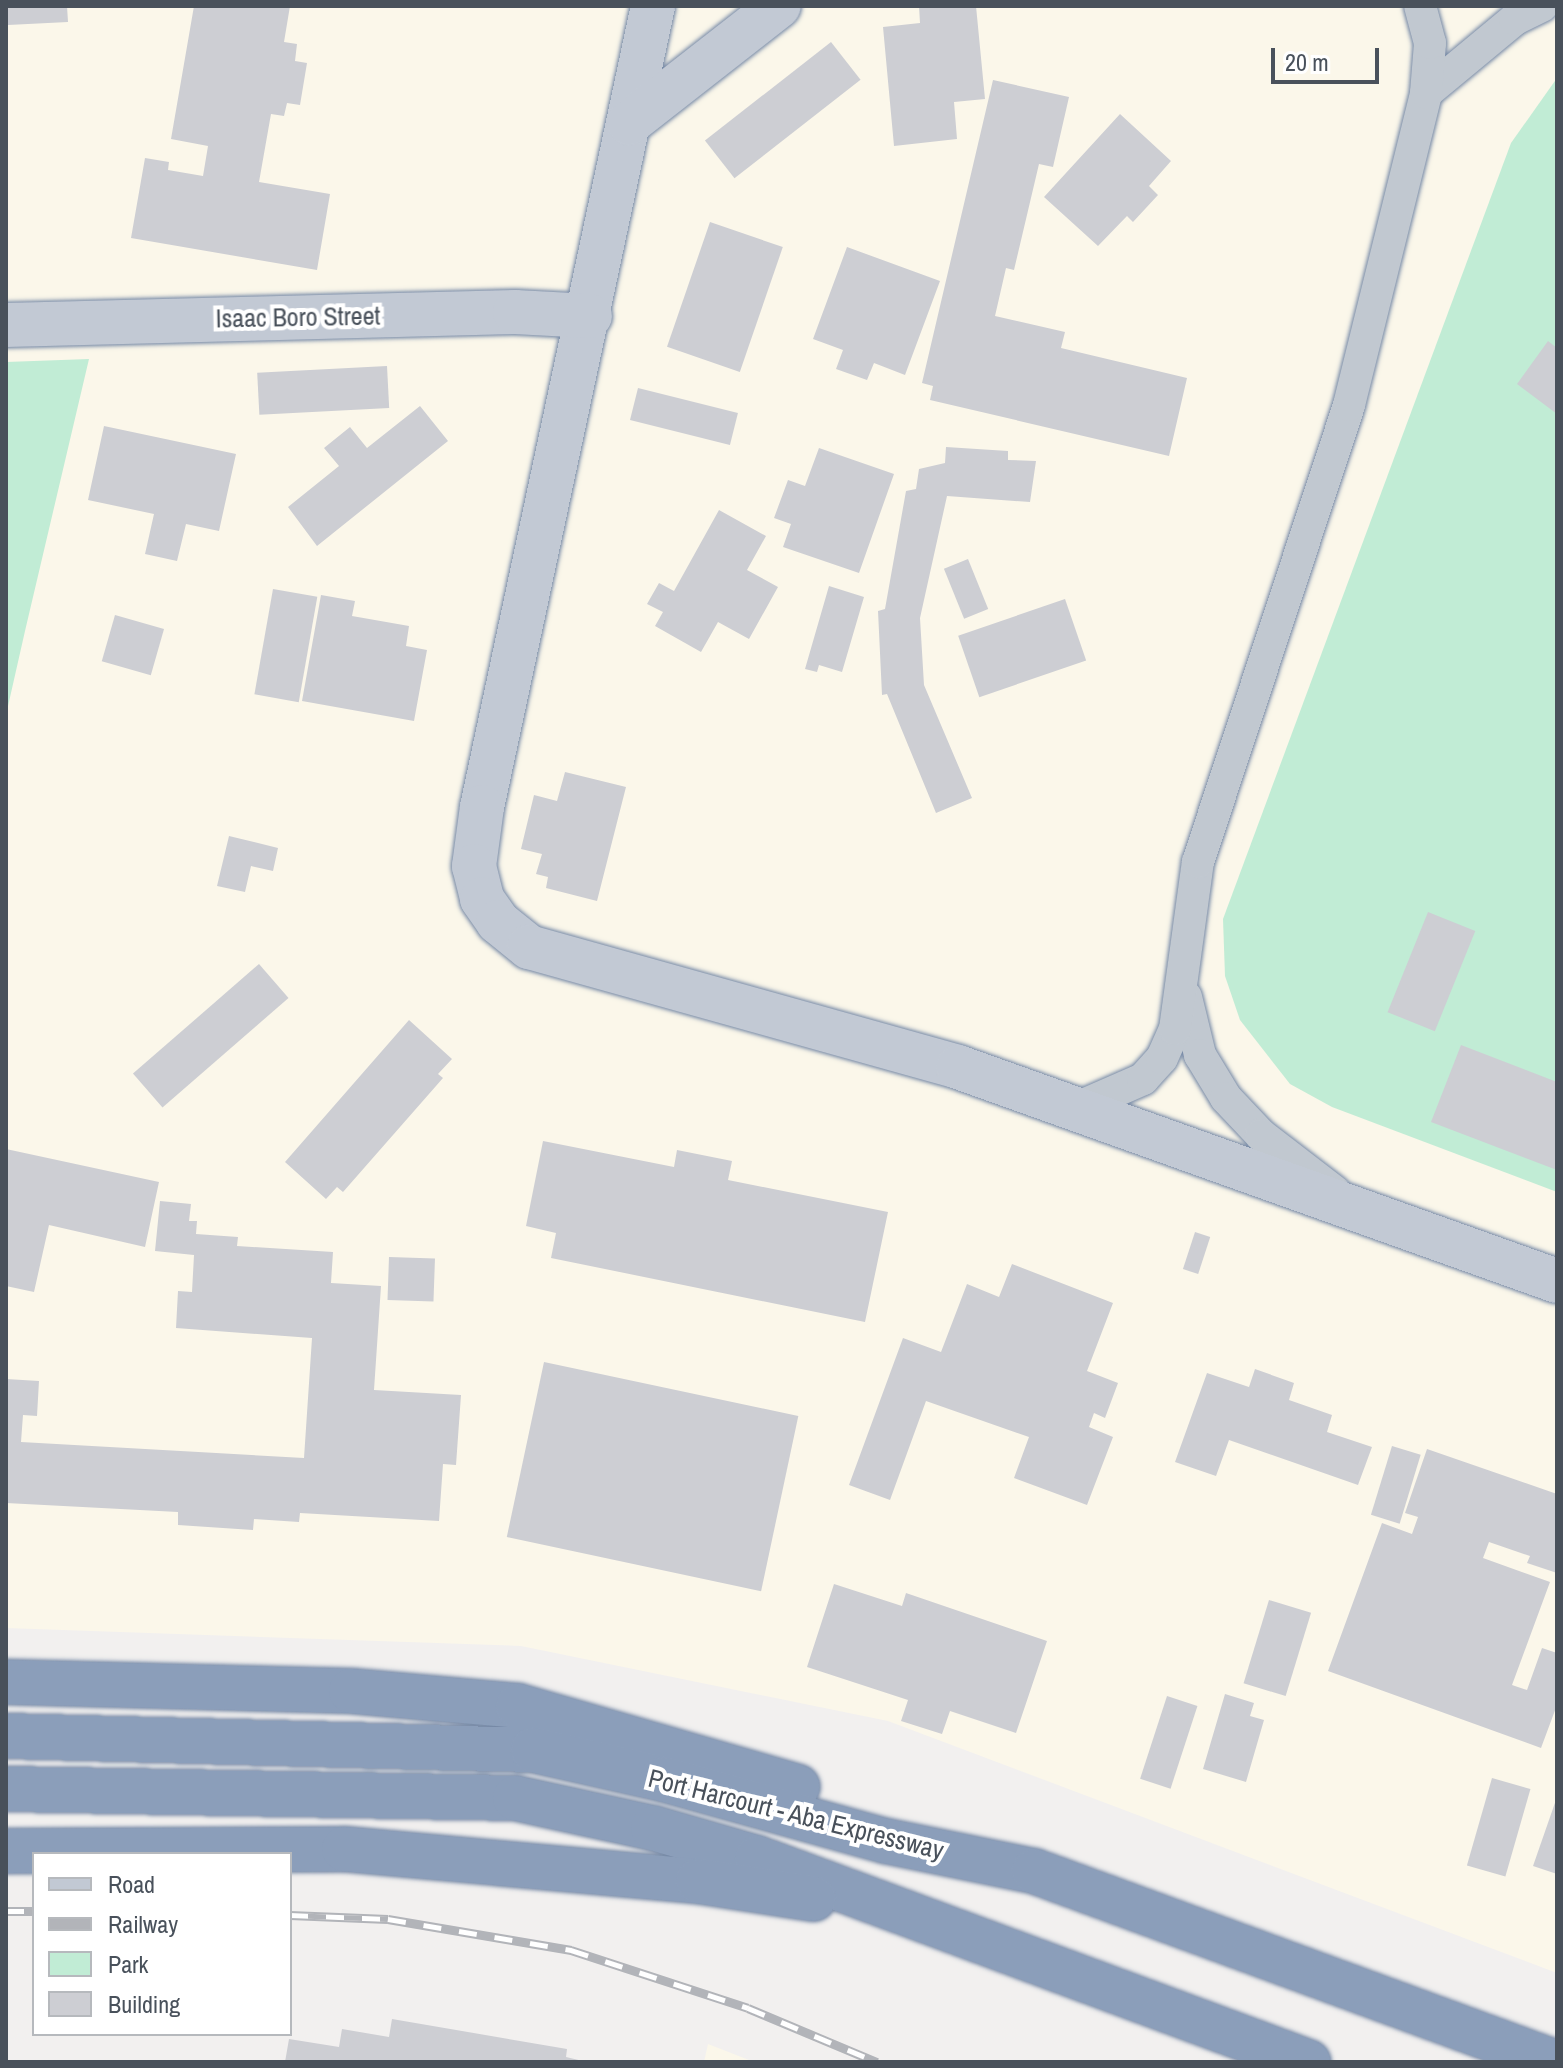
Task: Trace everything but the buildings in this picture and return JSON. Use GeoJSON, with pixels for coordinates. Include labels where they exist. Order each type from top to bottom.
{"type":"FeatureCollection","features":[{"type":"Feature","properties":{"kind":"highway"},"geometry":{"type":"LineString","coordinates":[[6,1682],[351,1691],[518,1706],[691,1752],[1034,1871]]}},
{"type":"Feature","properties":{"kind":"highway","name":"Port Harcourt - Aba Expressway"},"geometry":{"type":"LineString","coordinates":[[6,1736],[533,1750],[662,1779],[886,1841],[1034,1871],[1554,2062]]}},
{"type":"Feature","properties":{"kind":"highway","name":"Port Harcourt - Aba Expressway"},"geometry":{"type":"LineString","coordinates":[[6,1789],[515,1798],[683,1836],[923,1916],[1308,2062]]}},
{"type":"Feature","properties":{"kind":"highway"},"geometry":{"type":"LineString","coordinates":[[6,1851],[344,1849],[698,1881],[923,1916]]}},
{"type":"Feature","properties":{"kind":"street"},"geometry":{"type":"LineString","coordinates":[[653,6],[590,316],[482,807],[474,866],[482,899],[498,922],[529,947],[958,1067],[1350,1203],[1557,1281]]}},
{"type":"Feature","properties":{"kind":"street"},"geometry":{"type":"LineString","coordinates":[[629,123],[779,6]]}},
{"type":"Feature","properties":{"kind":"street"},"geometry":{"type":"LineString","coordinates":[[1079,1107],[1143,1079],[1162,1058],[1175,1029],[1198,862],[1349,405],[1426,93],[1430,43],[1420,6]]}},
{"type":"Feature","properties":{"kind":"street"},"geometry":{"type":"LineString","coordinates":[[1426,93],[1515,19],[1542,6]]}},
{"type":"Feature","properties":{"kind":"street","name":"Isaac Boro Street"},"geometry":{"type":"LineString","coordinates":[[6,325],[515,312],[590,316]]}},
{"type":"Feature","properties":{"kind":"street"},"geometry":{"type":"LineString","coordinates":[[1182,982],[1200,1055],[1226,1098],[1261,1135],[1350,1203]]}},
{"type":"Feature","properties":{"kind":"shaded area"},"geometry":{"type":"Polygon","coordinates":[[[6,6],[1557,6],[1557,1973],[888,1721],[521,1646],[6,1628],[6,6]]]}},
{"type":"Feature","properties":{"kind":"shaded area"},"geometry":{"type":"Polygon","coordinates":[[[708,2044],[754,2062],[704,2062],[708,2044]]]}},
{"type":"Feature","properties":{"kind":"green space"},"geometry":{"type":"Polygon","coordinates":[[[1557,78],[1557,1192],[1332,1107],[1290,1084],[1240,1020],[1225,976],[1223,919],[1511,143],[1557,78]]]}},
{"type":"Feature","properties":{"kind":"green space"},"geometry":{"type":"Polygon","coordinates":[[[89,359],[25,631],[6,715],[6,362],[89,359]]]}},
{"type":"Feature","properties":{"kind":"railway"},"geometry":{"type":"LineString","coordinates":[[6,1911],[32,1911]]}},
{"type":"Feature","properties":{"kind":"railway"},"geometry":{"type":"LineString","coordinates":[[292,1915],[388,1919],[571,1950],[748,2008],[877,2062]]}}]}
